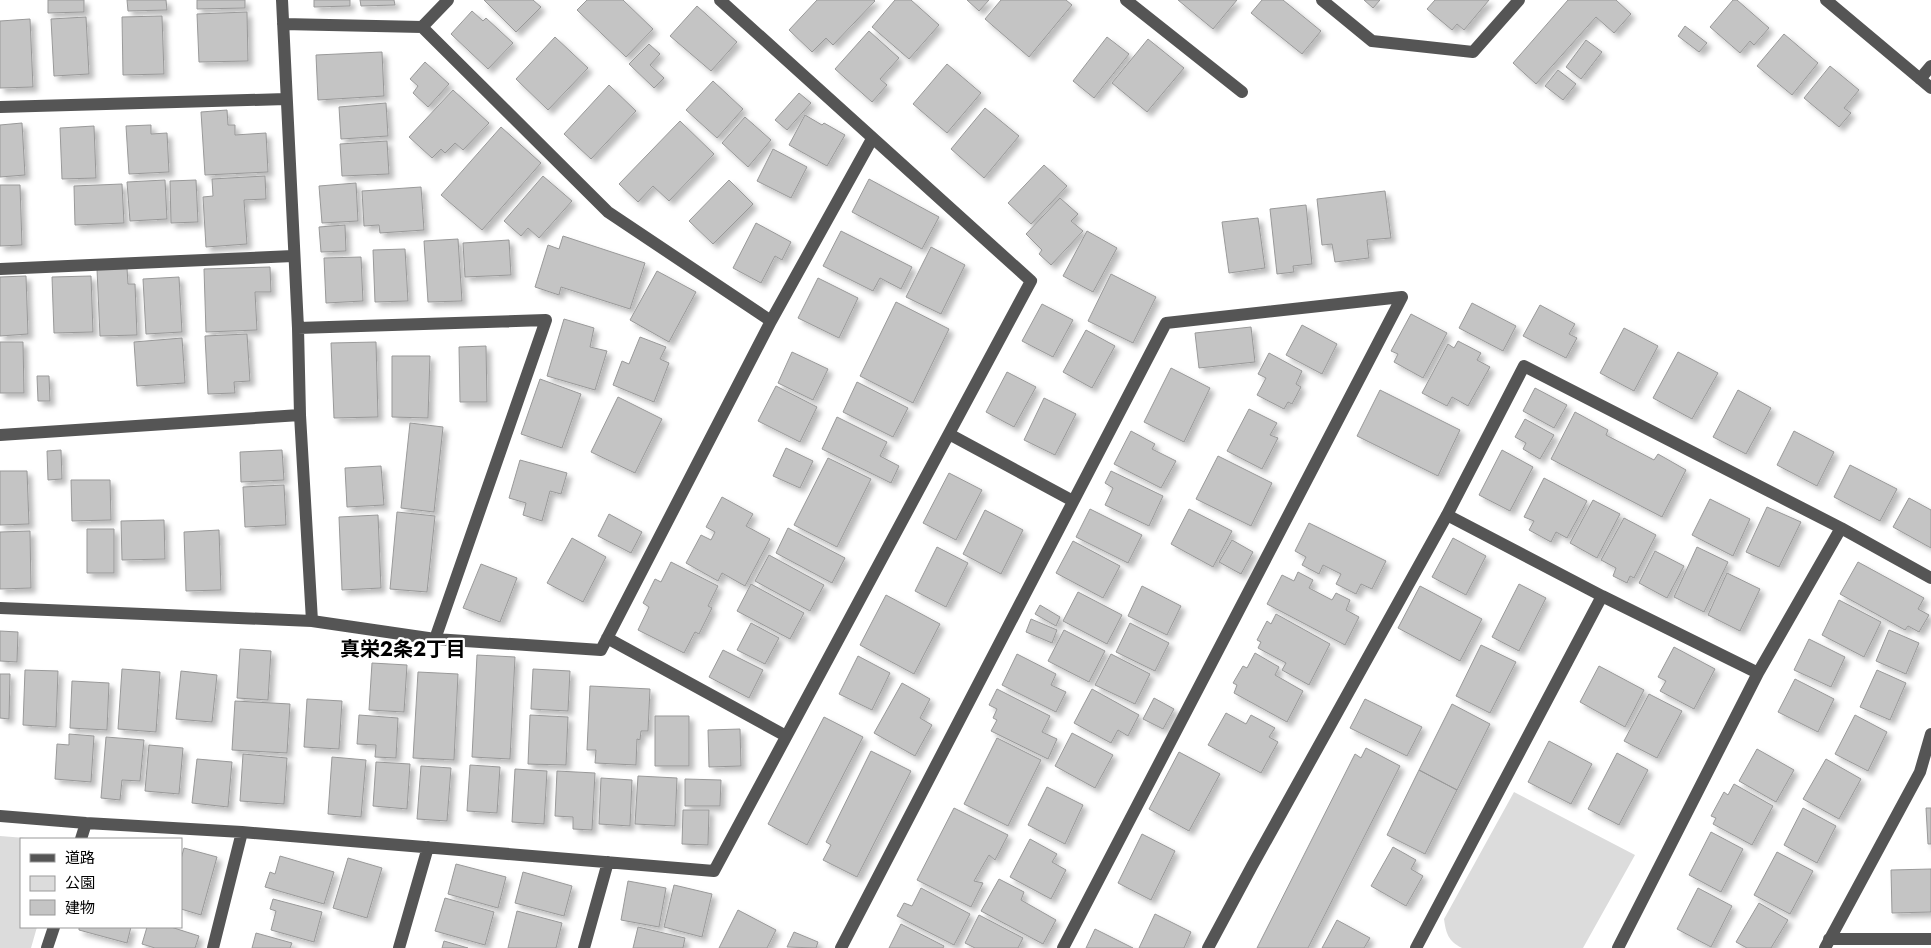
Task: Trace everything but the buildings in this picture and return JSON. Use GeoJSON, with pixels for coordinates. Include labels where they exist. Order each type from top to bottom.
{"type":"FeatureCollection","features":[{"type":"Feature","properties":{"kind":"street"},"geometry":{"type":"LineString","coordinates":[[282,0],[298,328],[300,415],[312,621]]}},
{"type":"Feature","properties":{"kind":"street"},"geometry":{"type":"LineString","coordinates":[[422,27],[448,0]]}},
{"type":"Feature","properties":{"kind":"street"},"geometry":{"type":"LineString","coordinates":[[0,816],[242,832],[714,871],[1032,281],[720,0]]}},
{"type":"Feature","properties":{"kind":"street"},"geometry":{"type":"LineString","coordinates":[[1126,0],[1242,92]]}},
{"type":"Feature","properties":{"kind":"street"},"geometry":{"type":"LineString","coordinates":[[1322,0],[1372,41],[1473,52],[1519,0]]}},
{"type":"Feature","properties":{"kind":"street"},"geometry":{"type":"LineString","coordinates":[[1826,0],[1931,88]]}},
{"type":"Feature","properties":{"kind":"street"},"geometry":{"type":"LineString","coordinates":[[283,24],[422,27],[608,212],[771,321]]}},
{"type":"Feature","properties":{"kind":"street"},"geometry":{"type":"LineString","coordinates":[[1920,79],[1931,66]]}},
{"type":"Feature","properties":{"kind":"street"},"geometry":{"type":"LineString","coordinates":[[0,107],[286,99]]}},
{"type":"Feature","properties":{"kind":"street"},"geometry":{"type":"LineString","coordinates":[[0,608],[312,621],[435,640],[600,650],[771,321],[872,138]]}},
{"type":"Feature","properties":{"kind":"street"},"geometry":{"type":"LineString","coordinates":[[0,269],[293,256]]}},
{"type":"Feature","properties":{"kind":"street"},"geometry":{"type":"LineString","coordinates":[[841,948],[1166,324],[1402,297],[1063,948]]}},
{"type":"Feature","properties":{"kind":"street"},"geometry":{"type":"LineString","coordinates":[[298,328],[546,320],[435,640]]}},
{"type":"Feature","properties":{"kind":"street"},"geometry":{"type":"LineString","coordinates":[[1208,948],[1448,515],[1524,366],[1841,528],[1931,578]]}},
{"type":"Feature","properties":{"kind":"street"},"geometry":{"type":"LineString","coordinates":[[0,436],[300,415]]}},
{"type":"Feature","properties":{"kind":"street"},"geometry":{"type":"LineString","coordinates":[[949,434],[1074,501]]}},
{"type":"Feature","properties":{"kind":"street"},"geometry":{"type":"LineString","coordinates":[[1448,515],[1602,596],[1758,673]]}},
{"type":"Feature","properties":{"kind":"street"},"geometry":{"type":"LineString","coordinates":[[1618,948],[1758,673],[1841,528]]}},
{"type":"Feature","properties":{"kind":"street"},"geometry":{"type":"LineString","coordinates":[[1420,947],[1602,596]]}},
{"type":"Feature","properties":{"kind":"street"},"geometry":{"type":"LineString","coordinates":[[607,638],[786,736]]}},
{"type":"Feature","properties":{"kind":"street"},"geometry":{"type":"LineString","coordinates":[[1827,943],[1926,773],[1931,734]]}},
{"type":"Feature","properties":{"kind":"street"},"geometry":{"type":"LineString","coordinates":[[81,838],[86,823]]}},
{"type":"Feature","properties":{"kind":"street"},"geometry":{"type":"LineString","coordinates":[[213,948],[242,832]]}},
{"type":"Feature","properties":{"kind":"street"},"geometry":{"type":"LineString","coordinates":[[399,948],[428,847]]}},
{"type":"Feature","properties":{"kind":"street"},"geometry":{"type":"LineString","coordinates":[[584,948],[608,862]]}},
{"type":"Feature","properties":{"kind":"street"},"geometry":{"type":"LineString","coordinates":[[47,948],[54,928]]}},
{"type":"Feature","properties":{"kind":"street"},"geometry":{"type":"LineString","coordinates":[[1827,943],[1931,939]]}},
{"type":"Feature","properties":{"kind":"green space"},"geometry":{"type":"Polygon","coordinates":[[[1514,792],[1635,855],[1583,948],[1462,948],[1451,939],[1447,932],[1444,919],[1514,792]]]}},
{"type":"Feature","properties":{"kind":"green space"},"geometry":{"type":"Polygon","coordinates":[[[0,836],[25,838],[20,838],[20,928],[37,928],[31,948],[0,948],[0,836]]]}},
{"type":"Feature","properties":{"kind":"district","name":"真栄2条2丁目"},"geometry":{"type":"Point","coordinates":[403,649]}}]}
